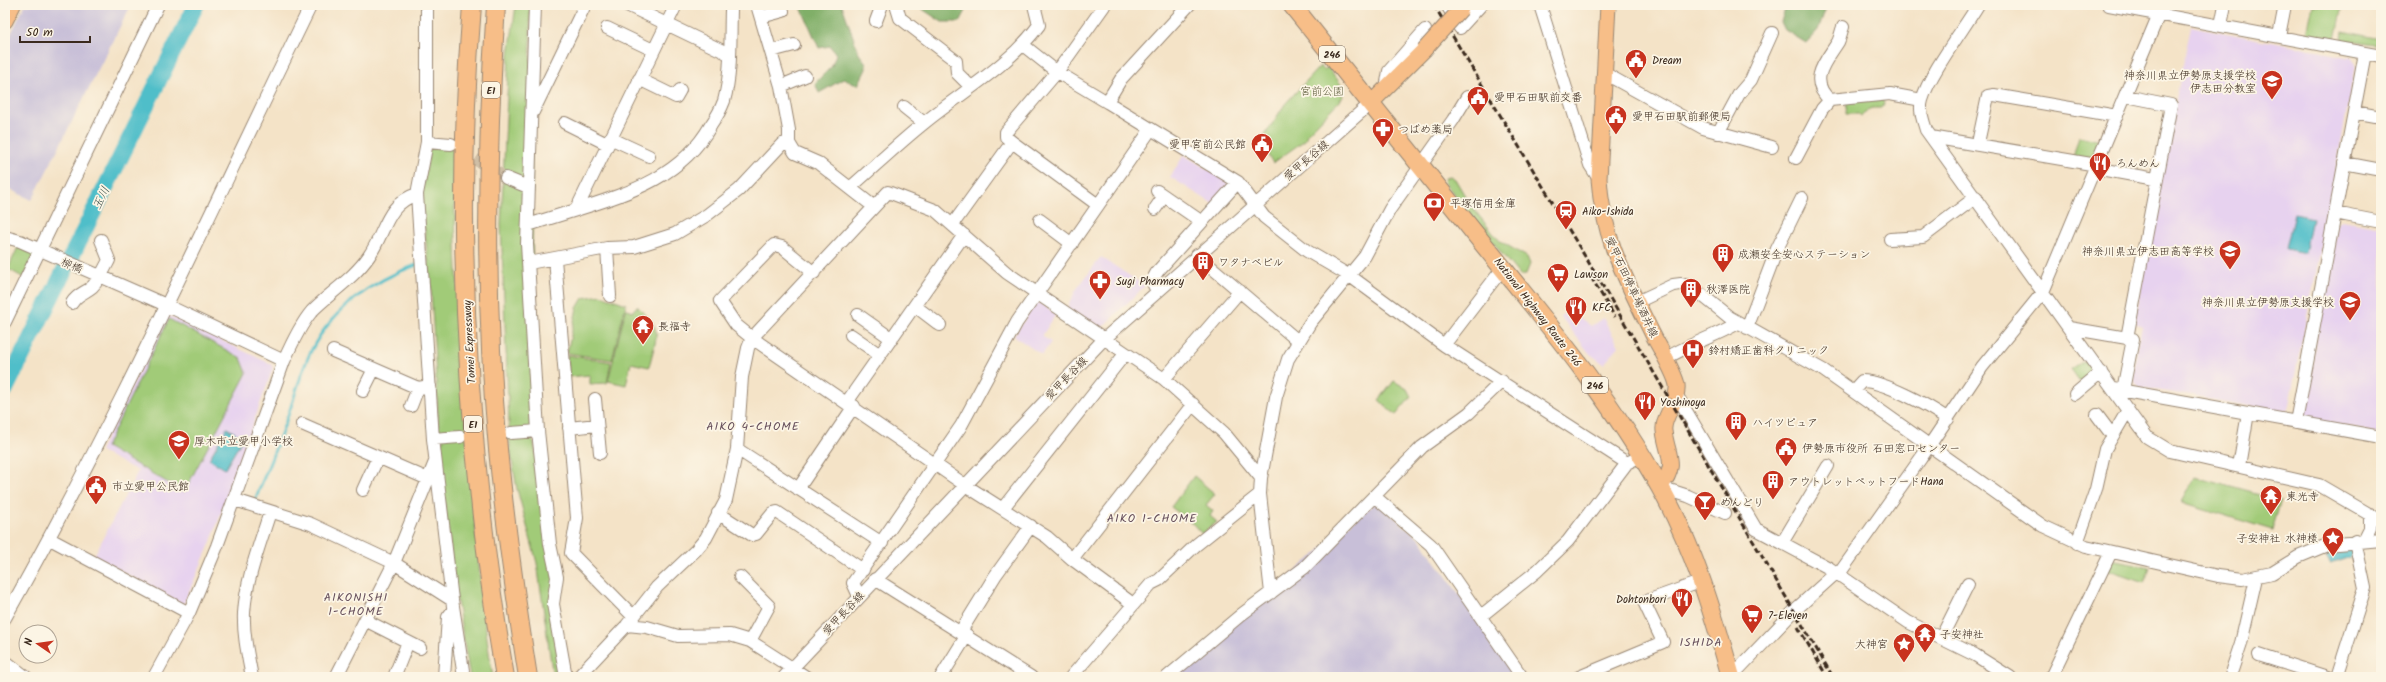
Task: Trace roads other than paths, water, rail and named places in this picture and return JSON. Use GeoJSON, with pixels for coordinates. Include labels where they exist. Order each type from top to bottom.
{"type":"FeatureCollection","features":[{"type":"Feature","properties":{"kind":"highway","name":"Tomei Expressway"},"geometry":{"type":"LineString","coordinates":[[472,5],[468,58],[464,169],[467,305],[475,448],[483,525],[505,677]]}},
{"type":"Feature","properties":{"kind":"highway","name":"Tomei Expressway"},"geometry":{"type":"LineString","coordinates":[[496,5],[488,168],[489,282],[498,454],[506,527],[528,677]]}},
{"type":"Feature","properties":{"kind":"highway","name":"National Highway Route 246"},"geometry":{"type":"LineString","coordinates":[[1292,5],[1581,366],[1615,413],[1634,459],[1660,487],[1680,529],[1716,625],[1731,677]]}},
{"type":"Feature","properties":{"kind":"main road"},"geometry":{"type":"LineString","coordinates":[[5,21],[13,5]]}},
{"type":"Feature","properties":{"kind":"main road","name":"愛甲石田停車場酒井線"},"geometry":{"type":"LineString","coordinates":[[1608,5],[1599,179],[1606,230],[1637,302],[1677,384],[1676,394]]}},
{"type":"Feature","properties":{"kind":"main road"},"geometry":{"type":"LineString","coordinates":[[1371,103],[1424,50],[1463,7]]}},
{"type":"Feature","properties":{"kind":"main road"},"geometry":{"type":"LineString","coordinates":[[1660,487],[1669,476],[1672,468],[1664,424],[1676,394]]}},
{"type":"Feature","properties":{"kind":"street"},"geometry":{"type":"LineString","coordinates":[[5,322],[36,257],[44,253],[158,5]]}},
{"type":"Feature","properties":{"kind":"street"},"geometry":{"type":"LineString","coordinates":[[5,618],[50,539],[166,305],[311,5]]}},
{"type":"Feature","properties":{"kind":"street"},"geometry":{"type":"LineString","coordinates":[[427,5],[427,142],[417,194],[424,387],[436,460],[452,605],[464,677]]}},
{"type":"Feature","properties":{"kind":"street"},"geometry":{"type":"LineString","coordinates":[[535,5],[528,187],[529,264],[538,431],[552,554],[557,577],[553,604],[566,677]]}},
{"type":"Feature","properties":{"kind":"street"},"geometry":{"type":"LineString","coordinates":[[531,117],[585,5]]}},
{"type":"Feature","properties":{"kind":"street"},"geometry":{"type":"LineString","coordinates":[[627,5],[729,54]]}},
{"type":"Feature","properties":{"kind":"street"},"geometry":{"type":"LineString","coordinates":[[576,210],[608,141],[676,5]]}},
{"type":"Feature","properties":{"kind":"street"},"geometry":{"type":"LineString","coordinates":[[757,5],[781,86],[790,130],[789,143],[795,153],[818,163],[874,206]]}},
{"type":"Feature","properties":{"kind":"street"},"geometry":{"type":"LineString","coordinates":[[876,21],[882,5]]}},
{"type":"Feature","properties":{"kind":"street"},"geometry":{"type":"LineString","coordinates":[[896,5],[900,18],[956,61],[957,73],[971,87]]}},
{"type":"Feature","properties":{"kind":"street"},"geometry":{"type":"LineString","coordinates":[[851,187],[924,124],[991,73],[1023,45],[1039,24],[1034,5]]}},
{"type":"Feature","properties":{"kind":"street"},"geometry":{"type":"LineString","coordinates":[[1106,102],[1121,79],[1189,5]]}},
{"type":"Feature","properties":{"kind":"street"},"geometry":{"type":"LineString","coordinates":[[1447,5],[1460,28],[1481,5]]}},
{"type":"Feature","properties":{"kind":"street"},"geometry":{"type":"LineString","coordinates":[[1540,5],[1590,165],[1599,179]]}},
{"type":"Feature","properties":{"kind":"street"},"geometry":{"type":"LineString","coordinates":[[1978,5],[1922,100],[1922,120],[1931,137],[1976,197],[2069,328],[2101,372],[2118,390],[2128,410],[2147,436],[2159,446],[2195,458],[2239,466],[2320,485],[2381,521]]}},
{"type":"Feature","properties":{"kind":"street"},"geometry":{"type":"LineString","coordinates":[[2109,5],[2162,11],[2221,25],[2381,56]]}},
{"type":"Feature","properties":{"kind":"street"},"geometry":{"type":"LineString","coordinates":[[2221,25],[2225,5]]}},
{"type":"Feature","properties":{"kind":"street"},"geometry":{"type":"LineString","coordinates":[[2279,36],[2285,5]]}},
{"type":"Feature","properties":{"kind":"street"},"geometry":{"type":"LineString","coordinates":[[1098,205],[1012,142],[1006,137],[1006,132],[1094,27],[1104,6]]}},
{"type":"Feature","properties":{"kind":"street"},"geometry":{"type":"LineString","coordinates":[[528,225],[630,193],[657,180],[679,165],[692,152],[706,135],[724,102],[729,54],[731,10]]}},
{"type":"Feature","properties":{"kind":"street"},"geometry":{"type":"LineString","coordinates":[[761,17],[783,11]]}},
{"type":"Feature","properties":{"kind":"street"},"geometry":{"type":"LineString","coordinates":[[1731,677],[1795,610],[1837,574],[1948,419],[1982,367],[2043,292],[2162,11]]}},
{"type":"Feature","properties":{"kind":"street"},"geometry":{"type":"LineString","coordinates":[[1830,100],[1823,94],[1819,75],[1828,53],[1838,42],[1842,27]]}},
{"type":"Feature","properties":{"kind":"street"},"geometry":{"type":"LineString","coordinates":[[606,28],[653,50]]}},
{"type":"Feature","properties":{"kind":"street"},"geometry":{"type":"LineString","coordinates":[[1386,88],[1390,71],[1425,30]]}},
{"type":"Feature","properties":{"kind":"street"},"geometry":{"type":"LineString","coordinates":[[1718,133],[1739,94],[1751,80],[1771,40]]}},
{"type":"Feature","properties":{"kind":"street"},"geometry":{"type":"LineString","coordinates":[[771,51],[794,45]]}},
{"type":"Feature","properties":{"kind":"street"},"geometry":{"type":"LineString","coordinates":[[1023,45],[1057,72],[1238,182],[1264,217],[1307,251],[1350,276],[1444,345],[1634,459],[1568,541],[1536,571],[1481,616]]}},
{"type":"Feature","properties":{"kind":"street"},"geometry":{"type":"LineString","coordinates":[[2296,422],[2365,53]]}},
{"type":"Feature","properties":{"kind":"street"},"geometry":{"type":"LineString","coordinates":[[1604,73],[1703,128],[1772,147]]}},
{"type":"Feature","properties":{"kind":"street"},"geometry":{"type":"LineString","coordinates":[[781,86],[806,76]]}},
{"type":"Feature","properties":{"kind":"street"},"geometry":{"type":"LineString","coordinates":[[639,79],[676,97]]}},
{"type":"Feature","properties":{"kind":"street"},"geometry":{"type":"LineString","coordinates":[[1796,158],[1822,109],[1830,100],[1890,94],[1922,100]]}},
{"type":"Feature","properties":{"kind":"street"},"geometry":{"type":"LineString","coordinates":[[1978,143],[1988,96],[1994,95],[2117,116]]}},
{"type":"Feature","properties":{"kind":"street"},"geometry":{"type":"LineString","coordinates":[[1271,593],[1260,494],[1276,397],[1288,359],[1310,323],[1350,276],[1364,256],[1390,209],[1421,166],[1467,96]]}},
{"type":"Feature","properties":{"kind":"street"},"geometry":{"type":"LineString","coordinates":[[2126,96],[2171,105],[2155,179],[2127,338]]}},
{"type":"Feature","properties":{"kind":"street","name":"愛甲長谷線"},"geometry":{"type":"LineString","coordinates":[[789,673],[875,579],[1104,340],[1197,255],[1371,103]]}},
{"type":"Feature","properties":{"kind":"street"},"geometry":{"type":"LineString","coordinates":[[904,107],[924,124]]}},
{"type":"Feature","properties":{"kind":"street"},"geometry":{"type":"LineString","coordinates":[[2354,112],[2381,118]]}},
{"type":"Feature","properties":{"kind":"street"},"geometry":{"type":"LineString","coordinates":[[565,123],[608,141],[650,156]]}},
{"type":"Feature","properties":{"kind":"street"},"geometry":{"type":"LineString","coordinates":[[859,596],[853,583],[882,543],[961,426],[1017,322],[1038,295],[1151,128]]}},
{"type":"Feature","properties":{"kind":"street"},"geometry":{"type":"LineString","coordinates":[[1931,137],[1978,143],[2155,179]]}},
{"type":"Feature","properties":{"kind":"street"},"geometry":{"type":"LineString","coordinates":[[427,142],[451,144]]}},
{"type":"Feature","properties":{"kind":"street"},"geometry":{"type":"LineString","coordinates":[[953,224],[1012,142]]}},
{"type":"Feature","properties":{"kind":"street"},"geometry":{"type":"LineString","coordinates":[[529,264],[607,248],[634,247],[679,231],[707,215],[739,190],[782,144],[789,143]]}},
{"type":"Feature","properties":{"kind":"street"},"geometry":{"type":"LineString","coordinates":[[2344,164],[2381,170]]}},
{"type":"Feature","properties":{"kind":"street"},"geometry":{"type":"LineString","coordinates":[[506,178],[528,187]]}},
{"type":"Feature","properties":{"kind":"street"},"geometry":{"type":"LineString","coordinates":[[1157,291],[1152,281],[1157,272],[1238,182]]}},
{"type":"Feature","properties":{"kind":"street"},"geometry":{"type":"LineString","coordinates":[[578,677],[630,620],[657,587],[696,550],[706,538],[726,500],[737,449],[742,377],[748,348],[752,338],[814,274],[888,192],[935,210],[1007,272],[1038,295],[1164,379],[1224,432],[1262,478]]}},
{"type":"Feature","properties":{"kind":"street"},"geometry":{"type":"LineString","coordinates":[[1155,209],[1160,193],[1202,222]]}},
{"type":"Feature","properties":{"kind":"street"},"geometry":{"type":"LineString","coordinates":[[154,677],[189,613],[234,500],[284,361],[311,313],[369,256],[396,205],[404,198],[417,194]]}},
{"type":"Feature","properties":{"kind":"street"},"geometry":{"type":"LineString","coordinates":[[1890,239],[1923,237],[1976,197]]}},
{"type":"Feature","properties":{"kind":"street"},"geometry":{"type":"LineString","coordinates":[[1665,359],[1688,345],[1742,326],[1802,198]]}},
{"type":"Feature","properties":{"kind":"street"},"geometry":{"type":"LineString","coordinates":[[2334,213],[2381,222]]}},
{"type":"Feature","properties":{"kind":"street"},"geometry":{"type":"LineString","coordinates":[[1040,220],[1072,244]]}},
{"type":"Feature","properties":{"kind":"street"},"geometry":{"type":"LineString","coordinates":[[798,489],[880,355],[964,235]]}},
{"type":"Feature","properties":{"kind":"street","name":"柳橋"},"geometry":{"type":"LineString","coordinates":[[5,237],[20,241],[44,253],[166,305],[284,361]]}},
{"type":"Feature","properties":{"kind":"street"},"geometry":{"type":"LineString","coordinates":[[72,303],[76,297],[91,288],[109,260],[101,240]]}},
{"type":"Feature","properties":{"kind":"street"},"geometry":{"type":"LineString","coordinates":[[814,274],[782,247],[774,245],[720,301],[736,325],[752,338],[851,404],[965,484],[1031,526],[1072,559],[1133,604]]}},
{"type":"Feature","properties":{"kind":"street"},"geometry":{"type":"LineString","coordinates":[[607,248],[610,296]]}},
{"type":"Feature","properties":{"kind":"street"},"geometry":{"type":"LineString","coordinates":[[1197,255],[1298,341]]}},
{"type":"Feature","properties":{"kind":"street"},"geometry":{"type":"LineString","coordinates":[[555,259],[576,518],[570,550]]}},
{"type":"Feature","properties":{"kind":"street"},"geometry":{"type":"LineString","coordinates":[[1444,345],[1503,268]]}},
{"type":"Feature","properties":{"kind":"street"},"geometry":{"type":"LineString","coordinates":[[1637,302],[1667,287],[1677,284],[1685,284],[1694,288],[1717,309],[1742,326],[1823,370],[2043,526],[2077,543],[2227,578],[2256,578],[2272,572],[2312,550],[2327,545],[2381,540]]}},
{"type":"Feature","properties":{"kind":"street"},"geometry":{"type":"LineString","coordinates":[[1164,379],[1240,291]]}},
{"type":"Feature","properties":{"kind":"street"},"geometry":{"type":"LineString","coordinates":[[915,306],[940,325]]}},
{"type":"Feature","properties":{"kind":"street"},"geometry":{"type":"LineString","coordinates":[[862,319],[892,339]]}},
{"type":"Feature","properties":{"kind":"street"},"geometry":{"type":"LineString","coordinates":[[2069,328],[2133,339],[2118,390]]}},
{"type":"Feature","properties":{"kind":"street"},"geometry":{"type":"LineString","coordinates":[[853,338],[880,355]]}},
{"type":"Feature","properties":{"kind":"street"},"geometry":{"type":"LineString","coordinates":[[333,351],[424,387]]}},
{"type":"Feature","properties":{"kind":"street"},"geometry":{"type":"LineString","coordinates":[[1003,508],[1125,354]]}},
{"type":"Feature","properties":{"kind":"street"},"geometry":{"type":"LineString","coordinates":[[363,391],[374,368]]}},
{"type":"Feature","properties":{"kind":"street"},"geometry":{"type":"LineString","coordinates":[[2075,394],[2101,372]]}},
{"type":"Feature","properties":{"kind":"street"},"geometry":{"type":"LineString","coordinates":[[1166,677],[1242,614],[1304,568],[1422,447],[1469,413],[1502,381]]}},
{"type":"Feature","properties":{"kind":"street"},"geometry":{"type":"LineString","coordinates":[[1853,391],[1862,381],[1868,381],[1931,408],[1948,419]]}},
{"type":"Feature","properties":{"kind":"street"},"geometry":{"type":"LineString","coordinates":[[411,406],[424,387]]}},
{"type":"Feature","properties":{"kind":"street"},"geometry":{"type":"LineString","coordinates":[[2118,390],[2381,437]]}},
{"type":"Feature","properties":{"kind":"street"},"geometry":{"type":"LineString","coordinates":[[1676,394],[1756,529],[1837,574],[1894,613],[1975,655],[2010,677]]}},
{"type":"Feature","properties":{"kind":"street"},"geometry":{"type":"LineString","coordinates":[[595,399],[600,453]]}},
{"type":"Feature","properties":{"kind":"street"},"geometry":{"type":"LineString","coordinates":[[1072,559],[1193,404]]}},
{"type":"Feature","properties":{"kind":"street"},"geometry":{"type":"LineString","coordinates":[[2077,543],[2096,489],[2104,449],[2128,410]]}},
{"type":"Feature","properties":{"kind":"street"},"geometry":{"type":"LineString","coordinates":[[2239,466],[2248,413]]}},
{"type":"Feature","properties":{"kind":"street"},"geometry":{"type":"LineString","coordinates":[[2098,415],[2112,435]]}},
{"type":"Feature","properties":{"kind":"street"},"geometry":{"type":"LineString","coordinates":[[302,424],[428,480]]}},
{"type":"Feature","properties":{"kind":"street"},"geometry":{"type":"LineString","coordinates":[[569,428],[597,425]]}},
{"type":"Feature","properties":{"kind":"street"},"geometry":{"type":"LineString","coordinates":[[511,433],[538,431]]}},
{"type":"Feature","properties":{"kind":"street"},"geometry":{"type":"LineString","coordinates":[[433,439],[460,437]]}},
{"type":"Feature","properties":{"kind":"street"},"geometry":{"type":"LineString","coordinates":[[737,449],[882,543]]}},
{"type":"Feature","properties":{"kind":"street"},"geometry":{"type":"LineString","coordinates":[[363,484],[378,457]]}},
{"type":"Feature","properties":{"kind":"street"},"geometry":{"type":"LineString","coordinates":[[336,677],[394,564],[436,460]]}},
{"type":"Feature","properties":{"kind":"street"},"geometry":{"type":"LineString","coordinates":[[1782,543],[1828,466]]}},
{"type":"Feature","properties":{"kind":"street"},"geometry":{"type":"LineString","coordinates":[[1660,487],[1688,496],[1725,513]]}},
{"type":"Feature","properties":{"kind":"street"},"geometry":{"type":"LineString","coordinates":[[1071,677],[1152,584],[1159,580],[1196,545],[1260,494]]}},
{"type":"Feature","properties":{"kind":"street"},"geometry":{"type":"LineString","coordinates":[[1374,496],[1431,545],[1522,677]]}},
{"type":"Feature","properties":{"kind":"street"},"geometry":{"type":"LineString","coordinates":[[234,500],[311,524],[394,564],[452,605]]}},
{"type":"Feature","properties":{"kind":"street"},"geometry":{"type":"LineString","coordinates":[[252,677],[245,637],[244,613],[259,545],[270,512]]}},
{"type":"Feature","properties":{"kind":"street"},"geometry":{"type":"LineString","coordinates":[[718,513],[752,535],[756,534],[773,513],[777,512],[863,570]]}},
{"type":"Feature","properties":{"kind":"street"},"geometry":{"type":"LineString","coordinates":[[2337,677],[2365,588],[2360,541],[2370,528],[2370,514]]}},
{"type":"Feature","properties":{"kind":"street"},"geometry":{"type":"LineString","coordinates":[[941,677],[995,576],[1031,526]]}},
{"type":"Feature","properties":{"kind":"street"},"geometry":{"type":"LineString","coordinates":[[50,539],[189,613]]}},
{"type":"Feature","properties":{"kind":"street"},"geometry":{"type":"LineString","coordinates":[[552,554],[570,550]]}},
{"type":"Feature","properties":{"kind":"street"},"geometry":{"type":"LineString","coordinates":[[570,550],[630,620],[647,627],[678,636],[730,636],[750,641],[789,673],[806,677]]}},
{"type":"Feature","properties":{"kind":"street"},"geometry":{"type":"LineString","coordinates":[[2051,677],[2111,552]]}},
{"type":"Feature","properties":{"kind":"street"},"geometry":{"type":"LineString","coordinates":[[745,577],[768,598],[769,606],[750,641]]}},
{"type":"Feature","properties":{"kind":"street"},"geometry":{"type":"LineString","coordinates":[[2232,670],[2244,644],[2256,578]]}},
{"type":"Feature","properties":{"kind":"street"},"geometry":{"type":"LineString","coordinates":[[875,579],[964,633],[1031,677]]}},
{"type":"Feature","properties":{"kind":"street"},"geometry":{"type":"LineString","coordinates":[[1579,677],[1663,642],[1644,602],[1700,582]]}},
{"type":"Feature","properties":{"kind":"street"},"geometry":{"type":"LineString","coordinates":[[1941,638],[1968,584]]}},
{"type":"Feature","properties":{"kind":"street"},"geometry":{"type":"LineString","coordinates":[[444,677],[448,617],[452,605]]}},
{"type":"Feature","properties":{"kind":"street"},"geometry":{"type":"LineString","coordinates":[[365,620],[420,648]]}},
{"type":"Feature","properties":{"kind":"street"},"geometry":{"type":"LineString","coordinates":[[393,672],[408,642]]}},
{"type":"Feature","properties":{"kind":"street"},"geometry":{"type":"LineString","coordinates":[[2259,655],[2327,677]]}},
{"type":"Feature","properties":{"kind":"street"},"geometry":{"type":"LineString","coordinates":[[5,661],[26,677]]}},
{"type":"Feature","properties":{"kind":"water"},"geometry":{"type":"Polygon","coordinates":[[[2294,214],[2312,218],[2305,253],[2286,249],[2294,214]]]}},
{"type":"Feature","properties":{"kind":"water"},"geometry":{"type":"Polygon","coordinates":[[[227,428],[243,438],[225,469],[209,459],[227,428]]]}},
{"type":"Feature","properties":{"kind":"water"},"geometry":{"type":"Polygon","coordinates":[[[2349,547],[2355,549],[2356,554],[2330,563],[2327,555],[2349,547]]]}},
{"type":"Feature","properties":{"kind":"waterway","name":"玉川"},"geometry":{"type":"LineString","coordinates":[[5,390],[196,5]]}},
{"type":"Feature","properties":{"kind":"waterway"},"geometry":{"type":"LineString","coordinates":[[254,503],[290,411],[301,374],[315,343],[326,327],[352,300],[368,289],[384,279],[419,264]]}},
{"type":"Feature","properties":{"kind":"waterway"},"geometry":{"type":"LineString","coordinates":[[2354,438],[2381,443]]}},
{"type":"Feature","properties":{"kind":"tunnel"},"geometry":{"type":"LineString","coordinates":[[460,150],[506,178]]}},
{"type":"Feature","properties":{"kind":"railway"},"geometry":{"type":"LineString","coordinates":[[1434,5],[1604,288],[1833,677]]}},
{"type":"Feature","properties":{"kind":"railway"},"geometry":{"type":"LineString","coordinates":[[1591,277],[1615,317]]}},
{"type":"Feature","properties":{"kind":"railway"},"geometry":{"type":"LineString","coordinates":[[1798,627],[1826,675]]}},
{"type":"Feature","properties":{"kind":"place","name":"Dream"},"geometry":{"type":"Point","coordinates":[1636,80]}},
{"type":"Feature","properties":{"kind":"place","name":"神奈川県立伊勢原支援学校 伊志田分教室"},"geometry":{"type":"Point","coordinates":[2272,100]}},
{"type":"Feature","properties":{"kind":"place","name":"愛甲石田駅前交番"},"geometry":{"type":"Point","coordinates":[1478,116]}},
{"type":"Feature","properties":{"kind":"place","name":"愛甲石田駅前郵便局"},"geometry":{"type":"Point","coordinates":[1616,136]}},
{"type":"Feature","properties":{"kind":"place","name":"つばめ薬局"},"geometry":{"type":"Point","coordinates":[1383,148]}},
{"type":"Feature","properties":{"kind":"place","name":"愛甲宮前公民館"},"geometry":{"type":"Point","coordinates":[1262,164]}},
{"type":"Feature","properties":{"kind":"place","name":"ろんめん"},"geometry":{"type":"Point","coordinates":[2100,182]}},
{"type":"Feature","properties":{"kind":"place","name":"平塚信用金庫"},"geometry":{"type":"Point","coordinates":[1434,222]}},
{"type":"Feature","properties":{"kind":"place","name":"Aiko-Ishida"},"geometry":{"type":"Point","coordinates":[1566,230]}},
{"type":"Feature","properties":{"kind":"place","name":"神奈川県立伊志田高等学校"},"geometry":{"type":"Point","coordinates":[2230,270]}},
{"type":"Feature","properties":{"kind":"place","name":"成瀬安全安心ステーション"},"geometry":{"type":"Point","coordinates":[1723,274]}},
{"type":"Feature","properties":{"kind":"place","name":"ワタナベビル"},"geometry":{"type":"Point","coordinates":[1203,282]}},
{"type":"Feature","properties":{"kind":"place","name":"Lawson"},"geometry":{"type":"Point","coordinates":[1558,294]}},
{"type":"Feature","properties":{"kind":"place","name":"Sugi Pharmacy"},"geometry":{"type":"Point","coordinates":[1100,300]}},
{"type":"Feature","properties":{"kind":"place","name":"秋澤医院"},"geometry":{"type":"Point","coordinates":[1691,308]}},
{"type":"Feature","properties":{"kind":"place","name":"神奈川県立伊勢原支援学校"},"geometry":{"type":"Point","coordinates":[2350,322]}},
{"type":"Feature","properties":{"kind":"place","name":"KFC"},"geometry":{"type":"Point","coordinates":[1576,326]}},
{"type":"Feature","properties":{"kind":"place","name":"長福寺"},"geometry":{"type":"Point","coordinates":[643,346]}},
{"type":"Feature","properties":{"kind":"place","name":"鈴村矯正歯科クリニック"},"geometry":{"type":"Point","coordinates":[1693,370]}},
{"type":"Feature","properties":{"kind":"place","name":"Yoshinoya"},"geometry":{"type":"Point","coordinates":[1645,422]}},
{"type":"Feature","properties":{"kind":"place","name":"ハイツピュア"},"geometry":{"type":"Point","coordinates":[1736,442]}},
{"type":"Feature","properties":{"kind":"place","name":"厚木市立愛甲小学校"},"geometry":{"type":"Point","coordinates":[179,460]}},
{"type":"Feature","properties":{"kind":"place","name":"伊勢原市役所 石田窓口センター"},"geometry":{"type":"Point","coordinates":[1786,468]}},
{"type":"Feature","properties":{"kind":"place","name":"アウトレットペットフードHana"},"geometry":{"type":"Point","coordinates":[1773,500]}},
{"type":"Feature","properties":{"kind":"place","name":"市立愛甲公民館"},"geometry":{"type":"Point","coordinates":[96,506]}},
{"type":"Feature","properties":{"kind":"place","name":"東光寺"},"geometry":{"type":"Point","coordinates":[2271,516]}},
{"type":"Feature","properties":{"kind":"place","name":"めんどり"},"geometry":{"type":"Point","coordinates":[1705,522]}},
{"type":"Feature","properties":{"kind":"place","name":"子安神社 水神様"},"geometry":{"type":"Point","coordinates":[2333,558]}},
{"type":"Feature","properties":{"kind":"place","name":"Dohtonbori"},"geometry":{"type":"Point","coordinates":[1682,618]}},
{"type":"Feature","properties":{"kind":"place","name":"7-Eleven"},"geometry":{"type":"Point","coordinates":[1752,634]}},
{"type":"Feature","properties":{"kind":"place","name":"子安神社"},"geometry":{"type":"Point","coordinates":[1925,654]}},
{"type":"Feature","properties":{"kind":"place","name":"大神宮"},"geometry":{"type":"Point","coordinates":[1904,664]}},
{"type":"Feature","properties":{"kind":"district","name":"AIKO 4-CHOME"},"geometry":{"type":"Point","coordinates":[753,426]}},
{"type":"Feature","properties":{"kind":"district","name":"AIKO 1-CHOME"},"geometry":{"type":"Point","coordinates":[1152,518]}},
{"type":"Feature","properties":{"kind":"district","name":"AIKONISHI 1-CHOME"},"geometry":{"type":"Point","coordinates":[356,604]}},
{"type":"Feature","properties":{"kind":"district","name":"ISHIDA"},"geometry":{"type":"Point","coordinates":[1701,642]}},
{"type":"Feature","properties":{"kind":"park label","name":"宮前公園"},"geometry":{"type":"Point","coordinates":[1322,91]}}]}
